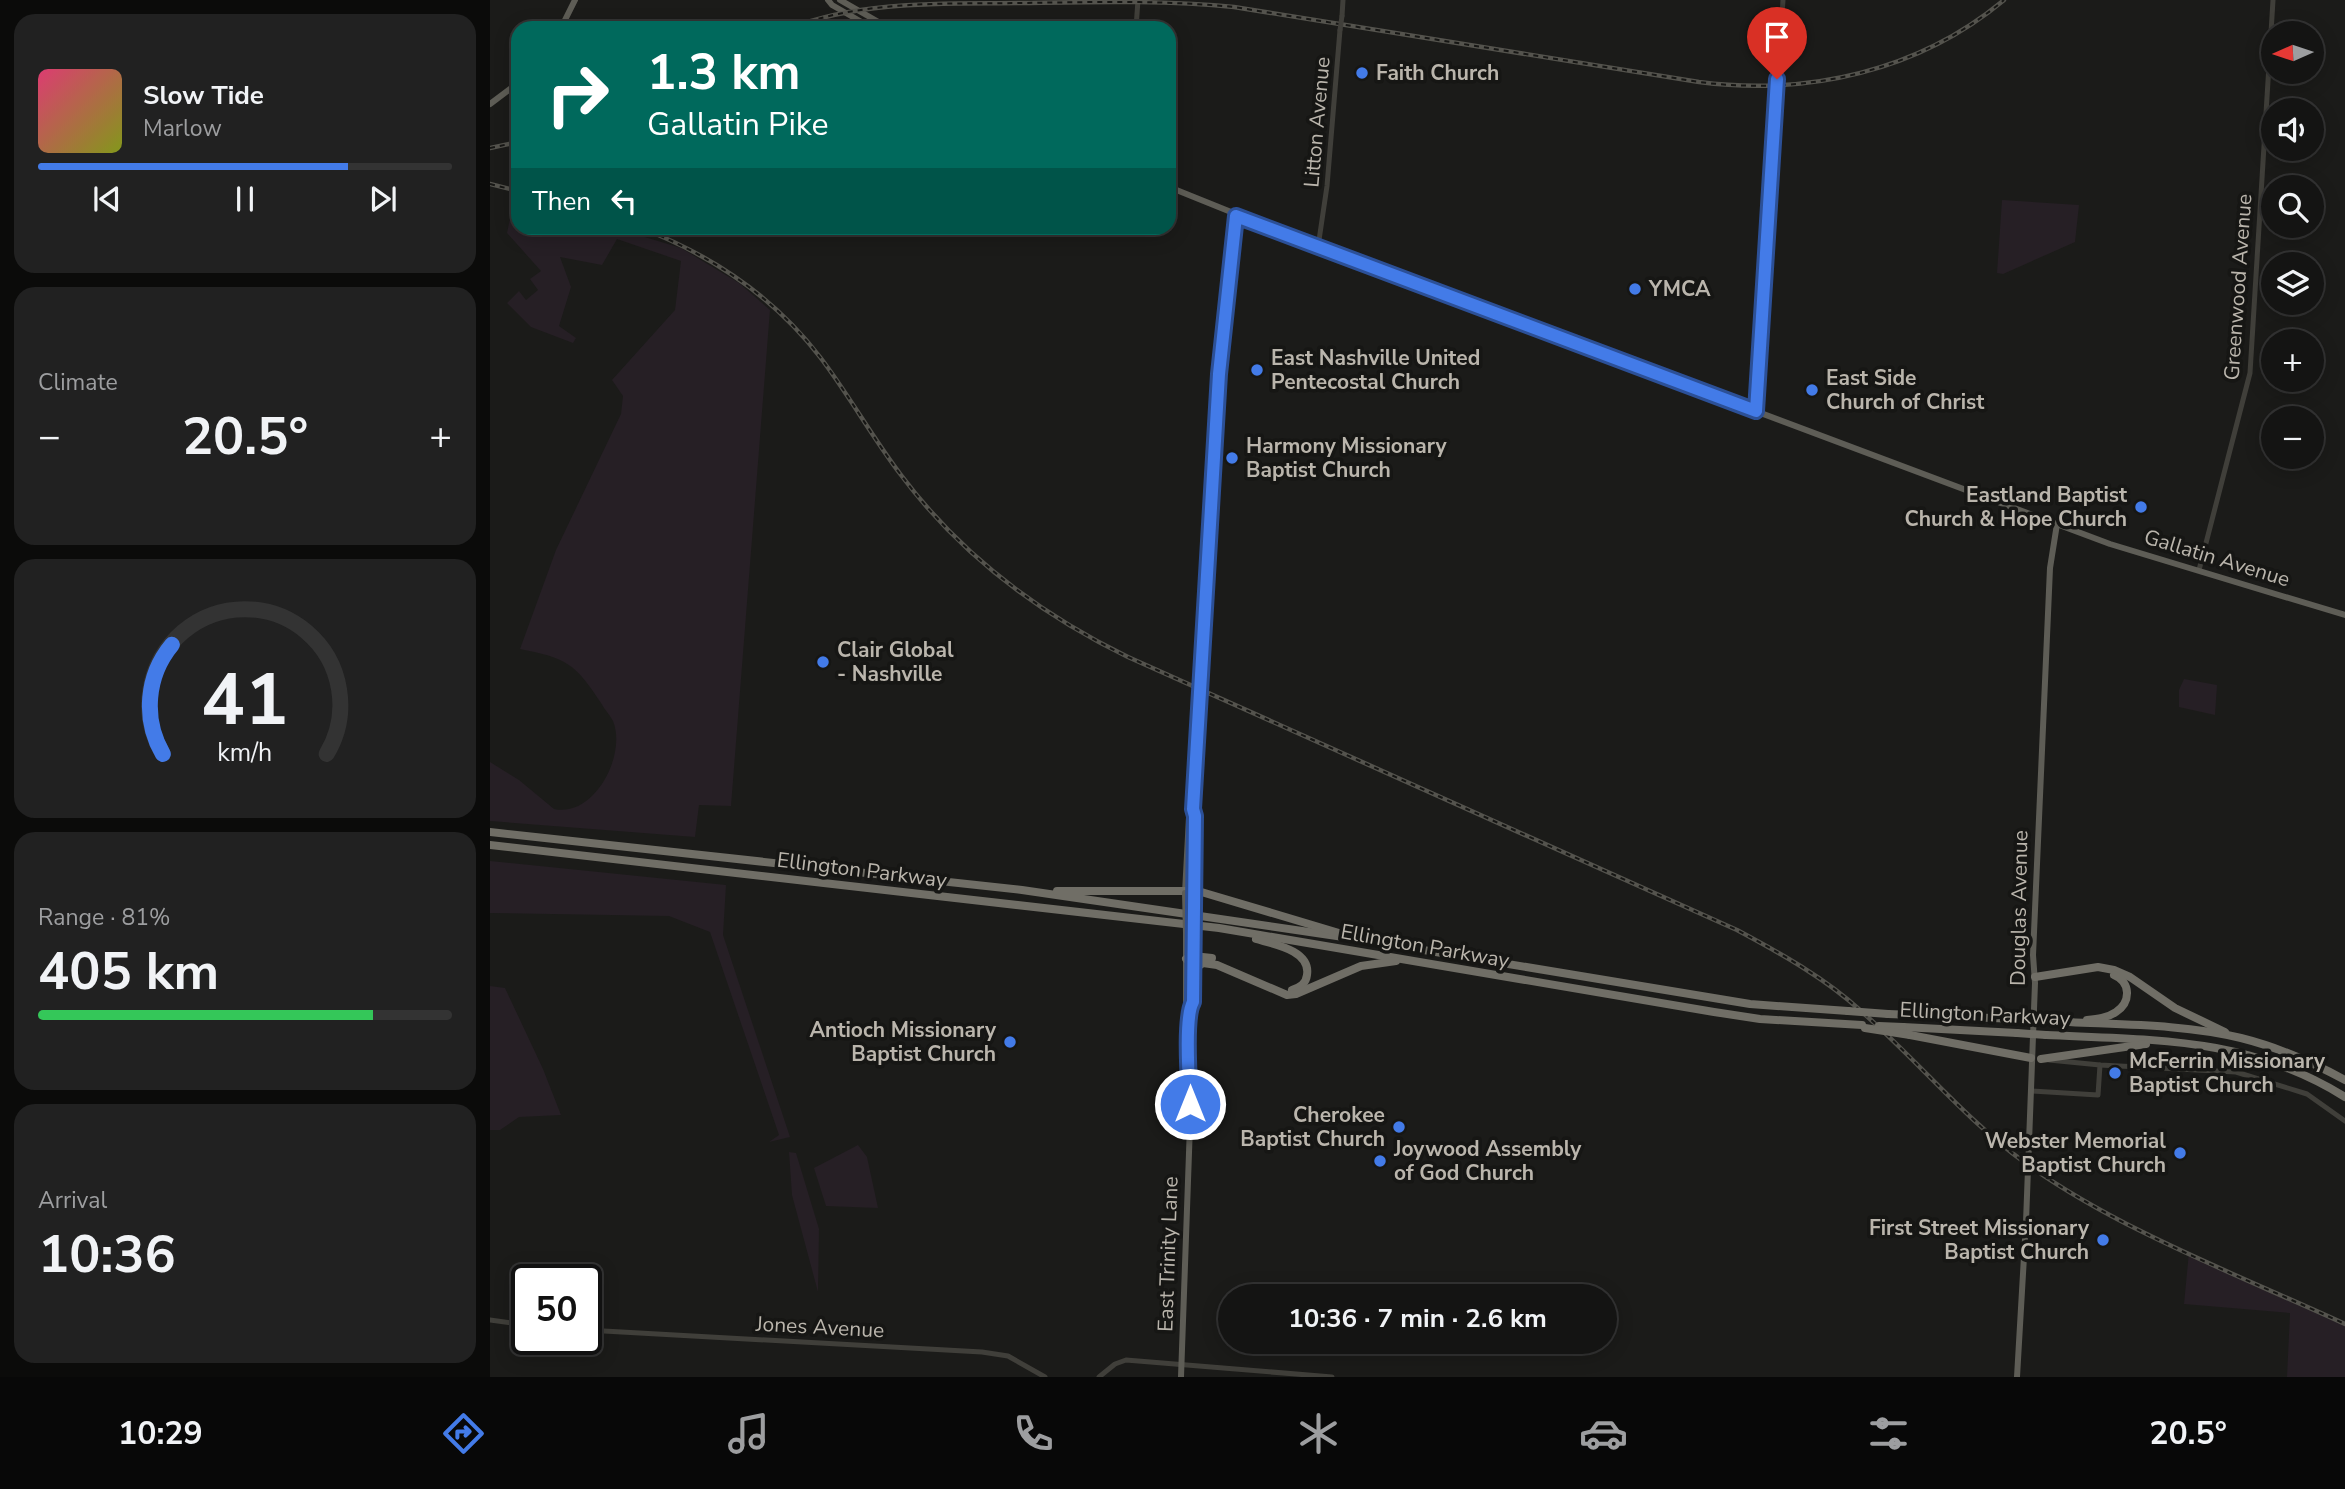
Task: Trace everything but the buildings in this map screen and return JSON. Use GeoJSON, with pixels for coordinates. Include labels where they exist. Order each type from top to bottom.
{"type":"FeatureCollection","features":[{"type":"Feature","properties":{"kind":"highway","name":"Ellington Parkway"},"geometry":{"type":"LineString","coordinates":[[490,832],[1022,890],[1356,939],[1750,1004],[1849,1012],[2167,1028],[2238,1037],[2289,1053],[2345,1080]]}},
{"type":"Feature","properties":{"kind":"highway","name":"Ellington Parkway"},"geometry":{"type":"LineString","coordinates":[[490,846],[1219,928],[1760,1019],[1864,1027],[2167,1041],[2223,1048],[2290,1068],[2345,1097]]}},
{"type":"Feature","properties":{"kind":"highway"},"geometry":{"type":"LineString","coordinates":[[1022,890],[1189,892],[1356,939]]}},
{"type":"Feature","properties":{"kind":"highway"},"geometry":{"type":"LineString","coordinates":[[1191,959],[1218,960],[1286,991],[1296,989],[1306,980],[1308,972],[1301,957],[1290,950],[1219,928]]}},
{"type":"Feature","properties":{"kind":"highway"},"geometry":{"type":"LineString","coordinates":[[1191,959],[1217,964],[1287,995],[1296,994],[1361,966],[1409,960]]}},
{"type":"Feature","properties":{"kind":"highway"},"geometry":{"type":"LineString","coordinates":[[1192,1004],[1196,968],[1203,962]]}},
{"type":"Feature","properties":{"kind":"highway"},"geometry":{"type":"LineString","coordinates":[[2035,980],[2098,967],[2115,970],[2130,977],[2175,1008],[2238,1037]]}},
{"type":"Feature","properties":{"kind":"highway"},"geometry":{"type":"LineString","coordinates":[[2035,980],[2100,972],[2118,976],[2124,981],[2126,1000],[2117,1011],[2099,1019],[2061,1022]]}},
{"type":"Feature","properties":{"kind":"highway"},"geometry":{"type":"LineString","coordinates":[[1864,1027],[2031,1058]]}},
{"type":"Feature","properties":{"kind":"highway"},"geometry":{"type":"LineString","coordinates":[[2041,1059],[2167,1041]]}},
{"type":"Feature","properties":{"kind":"main road"},"geometry":{"type":"LineString","coordinates":[[564,21],[575,0]]}},
{"type":"Feature","properties":{"kind":"main road"},"geometry":{"type":"LineString","coordinates":[[828,0],[860,21]]}},
{"type":"Feature","properties":{"kind":"main road"},"geometry":{"type":"LineString","coordinates":[[840,0],[878,21]]}},
{"type":"Feature","properties":{"kind":"main road"},"geometry":{"type":"LineString","coordinates":[[490,104],[511,88]]}},
{"type":"Feature","properties":{"kind":"main road","name":"Gallatin Avenue"},"geometry":{"type":"LineString","coordinates":[[1176,190],[1236,216],[2113,545],[2345,615]]}},
{"type":"Feature","properties":{"kind":"main road","name":"East Trinity Lane"},"geometry":{"type":"LineString","coordinates":[[1181,1377],[1192,1004],[1189,817],[1193,809],[1219,374],[1236,216]]}},
{"type":"Feature","properties":{"kind":"main road","name":"Douglas Avenue"},"geometry":{"type":"LineString","coordinates":[[2017,1377],[2031,1091],[2035,980],[2033,955],[2044,691],[2050,568],[2057,524]]}},
{"type":"Feature","properties":{"kind":"main road"},"geometry":{"type":"LineString","coordinates":[[2031,1058],[2041,1059]]}},
{"type":"Feature","properties":{"kind":"street"},"geometry":{"type":"LineString","coordinates":[[1136,21],[1138,0]]}},
{"type":"Feature","properties":{"kind":"street","name":"Litton Avenue"},"geometry":{"type":"LineString","coordinates":[[1318,247],[1327,186],[1343,0]]}},
{"type":"Feature","properties":{"kind":"street"},"geometry":{"type":"LineString","coordinates":[[1756,411],[1783,0]]}},
{"type":"Feature","properties":{"kind":"street","name":"Greenwood Avenue"},"geometry":{"type":"LineString","coordinates":[[2199,570],[2250,373],[2273,0]]}},
{"type":"Feature","properties":{"kind":"street"},"geometry":{"type":"LineString","coordinates":[[2041,1059],[2236,1072],[2307,1094],[2345,1121]]}},
{"type":"Feature","properties":{"kind":"street"},"geometry":{"type":"LineString","coordinates":[[2031,1091],[2098,1095],[2100,1065]]}},
{"type":"Feature","properties":{"kind":"street"},"geometry":{"type":"LineString","coordinates":[[490,1320],[511,1323]]}},
{"type":"Feature","properties":{"kind":"street","name":"Jones Avenue"},"geometry":{"type":"LineString","coordinates":[[602,1331],[982,1352],[1008,1356],[1045,1377]]}},
{"type":"Feature","properties":{"kind":"street"},"geometry":{"type":"LineString","coordinates":[[1099,1377],[1115,1364],[1126,1360],[1332,1377]]}},
{"type":"Feature","properties":{"kind":"shaded area"},"geometry":{"type":"Polygon","coordinates":[[[2002,200],[2079,205],[2075,242],[2003,274],[1997,273],[2002,200]]]}},
{"type":"Feature","properties":{"kind":"shaded area"},"geometry":{"type":"Polygon","coordinates":[[[511,214],[511,235],[638,235],[681,248],[739,283],[770,310],[731,806],[699,805],[695,837],[490,821],[490,762],[519,780],[554,809],[569,809],[582,804],[604,781],[611,766],[616,735],[613,721],[584,679],[559,659],[520,649],[556,550],[621,414],[623,396],[612,380],[675,310],[681,261],[617,239],[602,265],[560,257],[571,287],[559,326],[576,338],[573,343],[531,327],[507,303],[519,291],[526,300],[538,290],[530,279],[541,271],[507,233],[511,214]]]}},
{"type":"Feature","properties":{"kind":"shaded area"},"geometry":{"type":"Polygon","coordinates":[[[2184,679],[2217,685],[2215,715],[2179,707],[2179,690],[2184,679]]]}},
{"type":"Feature","properties":{"kind":"shaded area"},"geometry":{"type":"Polygon","coordinates":[[[490,861],[726,885],[723,935],[790,1137],[769,1142],[779,1135],[710,932],[669,916],[490,913],[490,861]]]}},
{"type":"Feature","properties":{"kind":"shaded area"},"geometry":{"type":"Polygon","coordinates":[[[490,986],[505,988],[561,1115],[519,1117],[500,1130],[490,1130],[490,986]]]}},
{"type":"Feature","properties":{"kind":"shaded area"},"geometry":{"type":"Polygon","coordinates":[[[858,1145],[867,1157],[878,1208],[826,1206],[814,1168],[858,1145]]]}},
{"type":"Feature","properties":{"kind":"shaded area"},"geometry":{"type":"Polygon","coordinates":[[[789,1152],[796,1153],[819,1229],[818,1292],[792,1195],[789,1152]]]}},
{"type":"Feature","properties":{"kind":"shaded area"},"geometry":{"type":"Polygon","coordinates":[[[2189,1252],[2345,1324],[2345,1377],[2287,1377],[2290,1313],[2184,1304],[2189,1252]]]}},
{"type":"Feature","properties":{"kind":"railway"},"geometry":{"type":"LineString","coordinates":[[812,21],[846,12],[904,5],[1101,2],[1207,5],[1234,7],[1699,82],[1781,85],[1821,81],[1899,61],[1936,45],[2004,0]]}},
{"type":"Feature","properties":{"kind":"railway"},"geometry":{"type":"LineString","coordinates":[[490,148],[511,144]]}},
{"type":"Feature","properties":{"kind":"railway"},"geometry":{"type":"LineString","coordinates":[[490,184],[511,189]]}},
{"type":"Feature","properties":{"kind":"railway"},"geometry":{"type":"LineString","coordinates":[[658,235],[692,251],[740,280],[782,315],[820,357],[890,461],[924,504],[949,531],[1004,580],[1064,622],[1128,657],[1737,930],[1802,967],[1847,999],[1981,1127],[2024,1162],[2060,1186],[2180,1250],[2345,1324]]}},
{"type":"Feature","properties":{"kind":"place","name":"Faith Church"},"geometry":{"type":"Point","coordinates":[1362,73]}},
{"type":"Feature","properties":{"kind":"place","name":"YMCA"},"geometry":{"type":"Point","coordinates":[1635,289]}},
{"type":"Feature","properties":{"kind":"place","name":"East Nashville United Pentecostal Church"},"geometry":{"type":"Point","coordinates":[1257,370]}},
{"type":"Feature","properties":{"kind":"place","name":"East Side Church of Christ"},"geometry":{"type":"Point","coordinates":[1812,390]}},
{"type":"Feature","properties":{"kind":"place","name":"Harmony Missionary Baptist Church"},"geometry":{"type":"Point","coordinates":[1232,458]}},
{"type":"Feature","properties":{"kind":"place","name":"Eastland Baptist Church & Hope Church"},"geometry":{"type":"Point","coordinates":[2141,507]}},
{"type":"Feature","properties":{"kind":"place","name":"Clair Global - Nashville"},"geometry":{"type":"Point","coordinates":[823,662]}},
{"type":"Feature","properties":{"kind":"place","name":"Antioch Missionary Baptist Church"},"geometry":{"type":"Point","coordinates":[1010,1042]}},
{"type":"Feature","properties":{"kind":"place","name":"McFerrin Missionary Baptist Church"},"geometry":{"type":"Point","coordinates":[2115,1073]}},
{"type":"Feature","properties":{"kind":"place","name":"Cherokee Baptist Church"},"geometry":{"type":"Point","coordinates":[1399,1127]}},
{"type":"Feature","properties":{"kind":"place","name":"Webster Memorial Baptist Church"},"geometry":{"type":"Point","coordinates":[2180,1153]}},
{"type":"Feature","properties":{"kind":"place","name":"Joywood Assembly of God Church"},"geometry":{"type":"Point","coordinates":[1380,1161]}},
{"type":"Feature","properties":{"kind":"place","name":"First Street Missionary Baptist Church"},"geometry":{"type":"Point","coordinates":[2103,1240]}},
{"type":"Feature","properties":{"kind":"route"},"geometry":{"type":"LineString","coordinates":[[1190,1104],[1193,809],[1219,374],[1236,216],[1756,411],[1777,79]]}}]}
